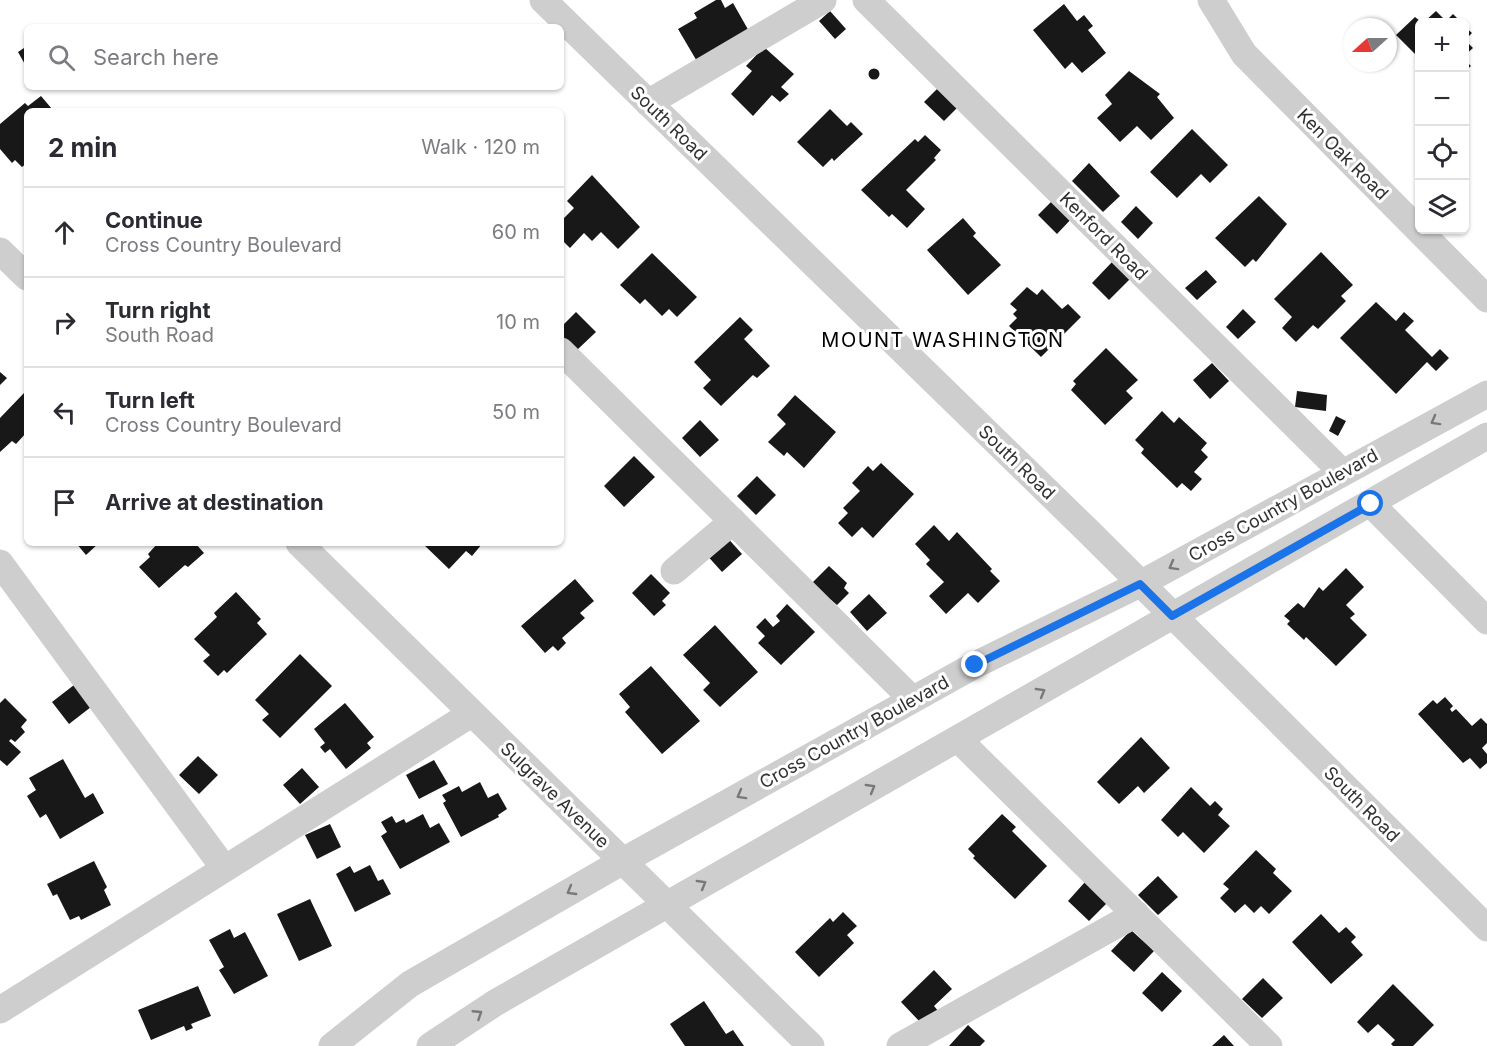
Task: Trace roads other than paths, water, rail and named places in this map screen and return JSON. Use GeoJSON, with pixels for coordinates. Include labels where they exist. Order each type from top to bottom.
{"type":"FeatureCollection","features":[{"type":"Feature","properties":{"kind":"street","name":"South Road"},"geometry":{"type":"LineString","coordinates":[[543,0],[1140,584],[1487,928]]}},
{"type":"Feature","properties":{"kind":"street"},"geometry":{"type":"LineString","coordinates":[[648,103],[823,0]]}},
{"type":"Feature","properties":{"kind":"street","name":"Kenford Road"},"geometry":{"type":"LineString","coordinates":[[866,0],[1341,472]]}},
{"type":"Feature","properties":{"kind":"street","name":"Ken Oak Road"},"geometry":{"type":"LineString","coordinates":[[1211,0],[1244,54],[1487,299]]}},
{"type":"Feature","properties":{"kind":"street"},"geometry":{"type":"LineString","coordinates":[[0,251],[24,274]]}},
{"type":"Feature","properties":{"kind":"street"},"geometry":{"type":"LineString","coordinates":[[564,354],[912,699]]}},
{"type":"Feature","properties":{"kind":"street","name":"Cross Country Boulevard"},"geometry":{"type":"LineString","coordinates":[[332,1046],[410,984],[623,861],[1021,640],[1140,584],[1487,394]]}},
{"type":"Feature","properties":{"kind":"street"},"geometry":{"type":"LineString","coordinates":[[430,1046],[495,1003],[668,903],[1487,436]]}},
{"type":"Feature","properties":{"kind":"street"},"geometry":{"type":"LineString","coordinates":[[1371,504],[1487,621]]}},
{"type":"Feature","properties":{"kind":"street"},"geometry":{"type":"LineString","coordinates":[[674,571],[733,521]]}},
{"type":"Feature","properties":{"kind":"street","name":"Sulgrave Avenue"},"geometry":{"type":"LineString","coordinates":[[302,546],[471,714],[668,903],[811,1046]]}},
{"type":"Feature","properties":{"kind":"street"},"geometry":{"type":"LineString","coordinates":[[0,563],[224,868]]}},
{"type":"Feature","properties":{"kind":"street"},"geometry":{"type":"LineString","coordinates":[[0,1010],[471,714]]}},
{"type":"Feature","properties":{"kind":"street"},"geometry":{"type":"LineString","coordinates":[[958,739],[1269,1046]]}},
{"type":"Feature","properties":{"kind":"street"},"geometry":{"type":"LineString","coordinates":[[900,1046],[1136,914]]}},
{"type":"Feature","properties":{"kind":"district","name":"MOUNT WASHINGTON"},"geometry":{"type":"Point","coordinates":[943,340]}}]}
